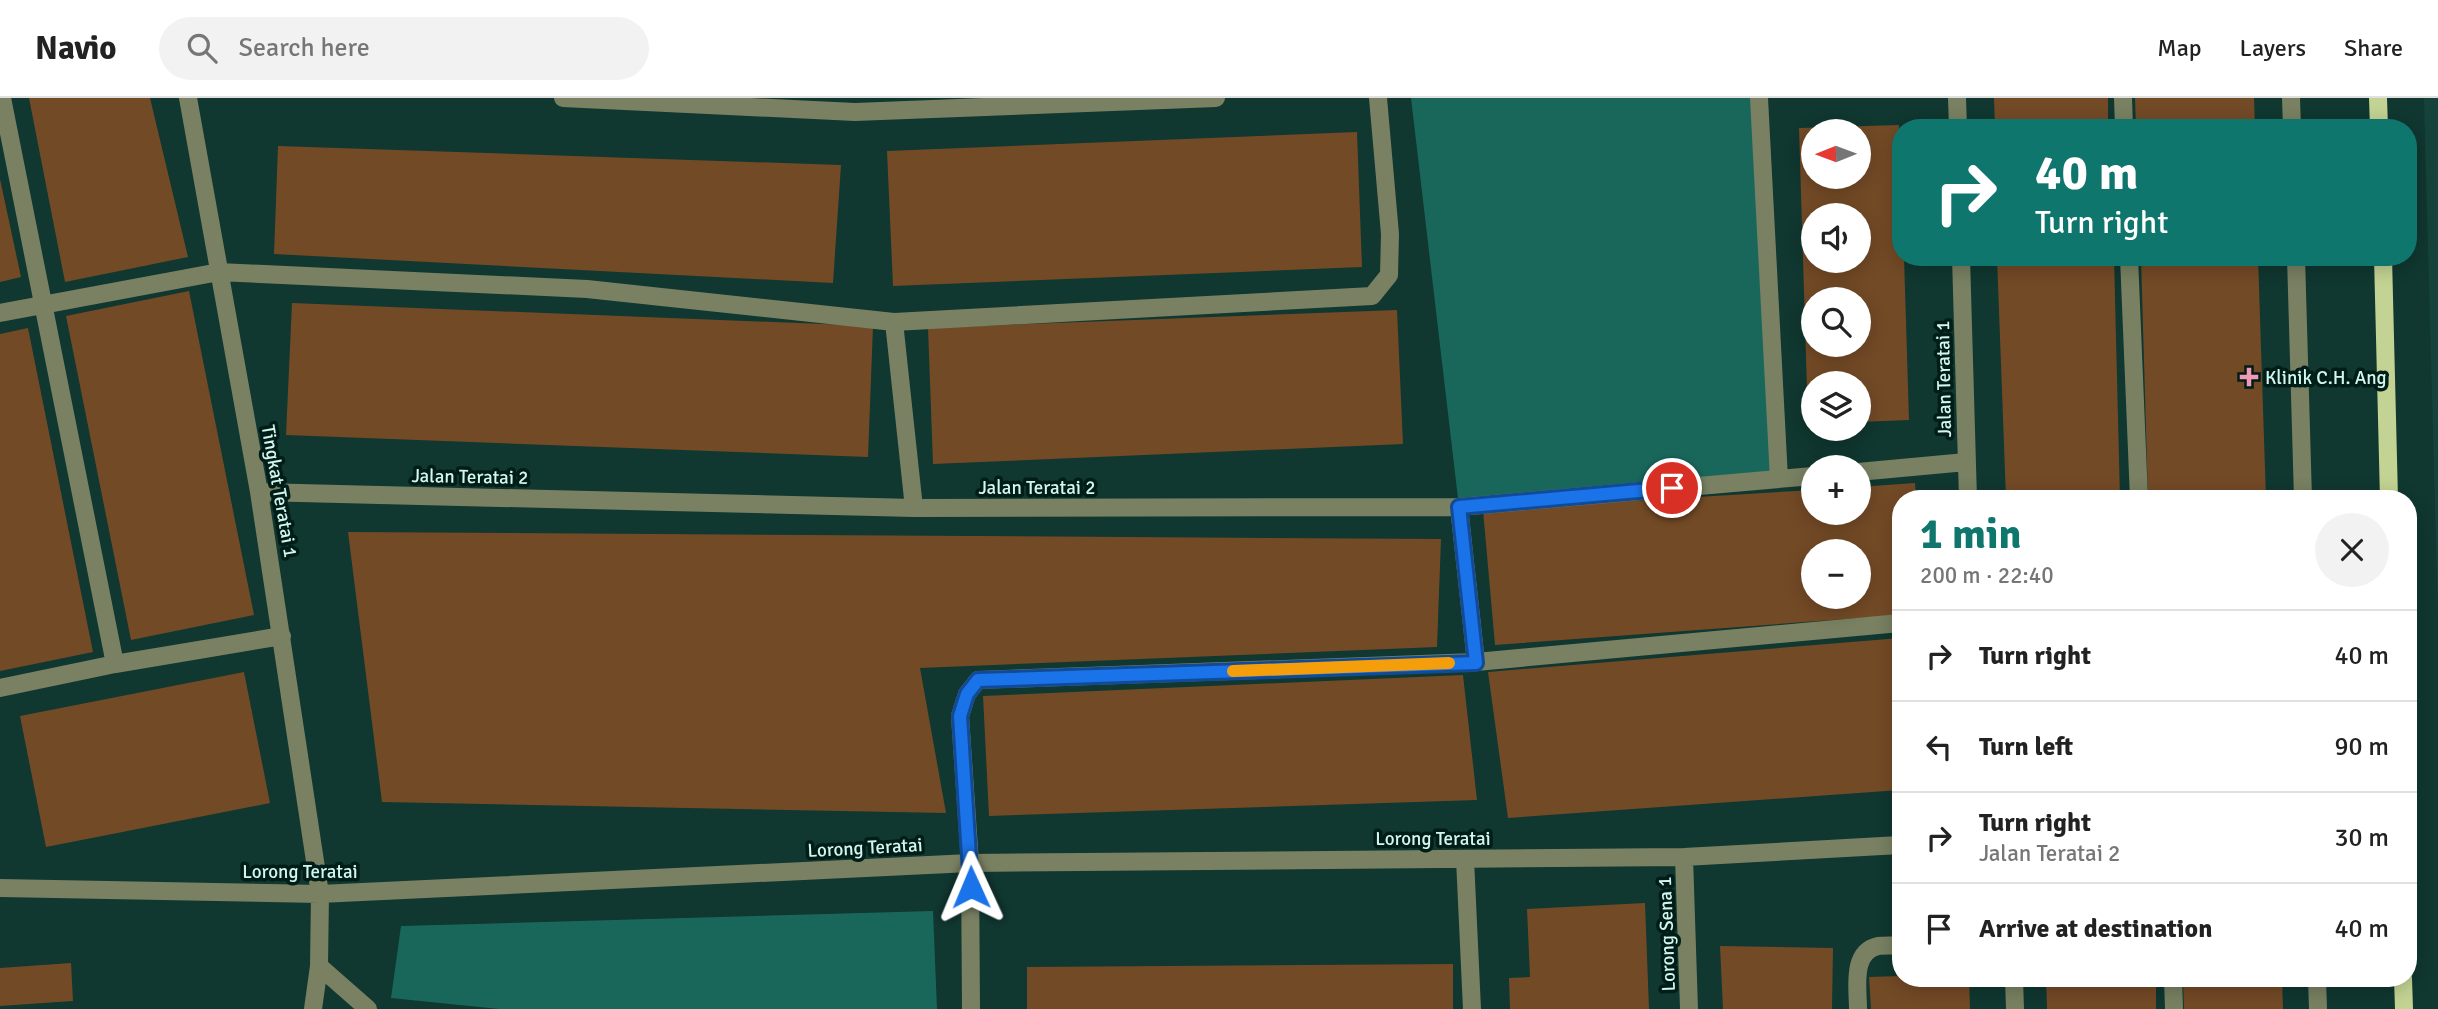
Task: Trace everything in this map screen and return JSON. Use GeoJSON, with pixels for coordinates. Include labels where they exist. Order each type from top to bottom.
{"type":"FeatureCollection","features":[{"type":"Feature","properties":{"kind":"main road"},"geometry":{"type":"LineString","coordinates":[[2378,98],[2379,119]]}},
{"type":"Feature","properties":{"kind":"main road"},"geometry":{"type":"LineString","coordinates":[[2383,266],[2389,490]]}},
{"type":"Feature","properties":{"kind":"main road"},"geometry":{"type":"LineString","coordinates":[[2403,987],[2404,1009]]}},
{"type":"Feature","properties":{"kind":"street"},"geometry":{"type":"LineString","coordinates":[[2,98],[115,664]]}},
{"type":"Feature","properties":{"kind":"street","name":"Tingkat Teratai 1"},"geometry":{"type":"LineString","coordinates":[[188,98],[259,492],[320,894],[319,966],[313,1009]]}},
{"type":"Feature","properties":{"kind":"street"},"geometry":{"type":"LineString","coordinates":[[563,98],[855,105],[1216,98]]}},
{"type":"Feature","properties":{"kind":"street"},"geometry":{"type":"LineString","coordinates":[[0,313],[219,272],[587,289],[894,322],[1372,296],[1389,275],[1390,234],[1378,98]]}},
{"type":"Feature","properties":{"kind":"street"},"geometry":{"type":"LineString","coordinates":[[1759,98],[1779,479]]}},
{"type":"Feature","properties":{"kind":"street"},"geometry":{"type":"LineString","coordinates":[[1957,98],[1958,119]]}},
{"type":"Feature","properties":{"kind":"street"},"geometry":{"type":"LineString","coordinates":[[2123,98],[2124,119]]}},
{"type":"Feature","properties":{"kind":"street"},"geometry":{"type":"LineString","coordinates":[[2291,98],[2292,119]]}},
{"type":"Feature","properties":{"kind":"street","name":"Jalan Teratai 1"},"geometry":{"type":"LineString","coordinates":[[1961,266],[1968,490]]}},
{"type":"Feature","properties":{"kind":"street"},"geometry":{"type":"LineString","coordinates":[[2129,266],[2138,490]]}},
{"type":"Feature","properties":{"kind":"street"},"geometry":{"type":"LineString","coordinates":[[2296,266],[2303,490]]}},
{"type":"Feature","properties":{"kind":"street"},"geometry":{"type":"LineString","coordinates":[[894,322],[914,508]]}},
{"type":"Feature","properties":{"kind":"street"},"geometry":{"type":"LineString","coordinates":[[1871,471],[1966,462]]}},
{"type":"Feature","properties":{"kind":"street","name":"Jalan Teratai 2"},"geometry":{"type":"LineString","coordinates":[[259,492],[914,508],[1459,507],[1801,477]]}},
{"type":"Feature","properties":{"kind":"street"},"geometry":{"type":"LineString","coordinates":[[1459,507],[1476,663]]}},
{"type":"Feature","properties":{"kind":"street"},"geometry":{"type":"LineString","coordinates":[[971,1009],[971,863],[960,716],[967,694],[978,680],[1476,663],[1892,623]]}},
{"type":"Feature","properties":{"kind":"street"},"geometry":{"type":"LineString","coordinates":[[0,688],[115,664],[282,636]]}},
{"type":"Feature","properties":{"kind":"street","name":"Lorong Teratai"},"geometry":{"type":"LineString","coordinates":[[0,888],[320,894],[971,863],[1684,857],[1892,845]]}},
{"type":"Feature","properties":{"kind":"street","name":"Lorong Sena 1"},"geometry":{"type":"LineString","coordinates":[[1684,857],[1689,1009]]}},
{"type":"Feature","properties":{"kind":"street"},"geometry":{"type":"LineString","coordinates":[[1465,859],[1472,1009]]}},
{"type":"Feature","properties":{"kind":"street"},"geometry":{"type":"LineString","coordinates":[[1858,1009],[1857,971],[1862,956],[1876,946],[1892,945]]}},
{"type":"Feature","properties":{"kind":"street"},"geometry":{"type":"LineString","coordinates":[[319,966],[368,1009]]}},
{"type":"Feature","properties":{"kind":"street"},"geometry":{"type":"LineString","coordinates":[[2014,987],[2015,1009]]}},
{"type":"Feature","properties":{"kind":"street"},"geometry":{"type":"LineString","coordinates":[[2173,987],[2174,1009]]}},
{"type":"Feature","properties":{"kind":"street"},"geometry":{"type":"LineString","coordinates":[[2317,987],[2318,1009]]}},
{"type":"Feature","properties":{"kind":"shaded area"},"geometry":{"type":"Polygon","coordinates":[[[1411,98],[1759,98],[1779,479],[1459,507],[1411,98]]]}},
{"type":"Feature","properties":{"kind":"shaded area"},"geometry":{"type":"Polygon","coordinates":[[[2424,98],[2438,98],[2438,616],[2424,98]]]}},
{"type":"Feature","properties":{"kind":"shaded area"},"geometry":{"type":"Polygon","coordinates":[[[933,911],[937,1009],[499,1009],[391,998],[401,926],[933,911]]]}},
{"type":"Feature","properties":{"kind":"building"},"geometry":{"type":"Polygon","coordinates":[[[29,98],[150,98],[188,257],[65,282],[29,98]]]}},
{"type":"Feature","properties":{"kind":"building"},"geometry":{"type":"Polygon","coordinates":[[[1994,98],[2108,98],[2108,119],[1995,119],[1994,98]]]}},
{"type":"Feature","properties":{"kind":"building"},"geometry":{"type":"Polygon","coordinates":[[[2135,98],[2254,98],[2255,119],[2136,119],[2135,98]]]}},
{"type":"Feature","properties":{"kind":"building"},"geometry":{"type":"Polygon","coordinates":[[[1892,125],[1892,266],[1904,266],[1909,420],[1871,421],[1871,371],[1806,371],[1806,357],[1871,357],[1871,287],[1804,287],[1803,273],[1871,273],[1871,203],[1801,203],[1799,128],[1801,189],[1871,189],[1871,126],[1892,125]]]}},
{"type":"Feature","properties":{"kind":"building"},"geometry":{"type":"Polygon","coordinates":[[[1357,132],[1362,267],[893,286],[887,151],[1357,132]]]}},
{"type":"Feature","properties":{"kind":"building"},"geometry":{"type":"Polygon","coordinates":[[[278,146],[841,165],[833,283],[274,254],[278,146]]]}},
{"type":"Feature","properties":{"kind":"building"},"geometry":{"type":"Polygon","coordinates":[[[0,179],[21,277],[0,282],[0,179]]]}},
{"type":"Feature","properties":{"kind":"building"},"geometry":{"type":"Polygon","coordinates":[[[1997,266],[2114,266],[2120,490],[2006,490],[1997,266]]]}},
{"type":"Feature","properties":{"kind":"building"},"geometry":{"type":"Polygon","coordinates":[[[2141,266],[2258,266],[2266,490],[2148,490],[2141,266]]]}},
{"type":"Feature","properties":{"kind":"building"},"geometry":{"type":"Polygon","coordinates":[[[189,291],[254,615],[131,640],[66,316],[189,291]]]}},
{"type":"Feature","properties":{"kind":"building"},"geometry":{"type":"Polygon","coordinates":[[[292,303],[873,326],[868,457],[286,435],[292,303]]]}},
{"type":"Feature","properties":{"kind":"building"},"geometry":{"type":"Polygon","coordinates":[[[1397,310],[1403,444],[933,464],[928,328],[1397,310]]]}},
{"type":"Feature","properties":{"kind":"building"},"geometry":{"type":"Polygon","coordinates":[[[28,328],[93,652],[0,671],[0,334],[28,328]]]}},
{"type":"Feature","properties":{"kind":"building"},"geometry":{"type":"Polygon","coordinates":[[[1915,483],[1915,490],[1892,490],[1892,616],[1495,645],[1483,510],[1801,491],[1801,525],[1871,525],[1871,486],[1915,483]]]}},
{"type":"Feature","properties":{"kind":"building"},"geometry":{"type":"Polygon","coordinates":[[[348,532],[1441,539],[1437,647],[920,668],[946,813],[382,802],[348,532]]]}},
{"type":"Feature","properties":{"kind":"building"},"geometry":{"type":"Polygon","coordinates":[[[1892,639],[1892,791],[1508,818],[1488,672],[1892,639]]]}},
{"type":"Feature","properties":{"kind":"building"},"geometry":{"type":"Polygon","coordinates":[[[244,672],[270,803],[46,847],[20,716],[244,672]]]}},
{"type":"Feature","properties":{"kind":"building"},"geometry":{"type":"Polygon","coordinates":[[[1463,675],[1477,800],[989,816],[983,696],[1463,675]]]}},
{"type":"Feature","properties":{"kind":"building"},"geometry":{"type":"Polygon","coordinates":[[[1645,903],[1649,1009],[1510,1009],[1509,978],[1530,977],[1527,909],[1645,903]]]}},
{"type":"Feature","properties":{"kind":"building"},"geometry":{"type":"Polygon","coordinates":[[[1720,946],[1833,948],[1832,1009],[1723,1009],[1720,946]]]}},
{"type":"Feature","properties":{"kind":"building"},"geometry":{"type":"Polygon","coordinates":[[[71,963],[73,1001],[0,1006],[0,968],[71,963]]]}},
{"type":"Feature","properties":{"kind":"building"},"geometry":{"type":"Polygon","coordinates":[[[1453,964],[1453,1009],[1027,1009],[1027,967],[1453,964]]]}},
{"type":"Feature","properties":{"kind":"building"},"geometry":{"type":"Polygon","coordinates":[[[1892,976],[1892,987],[1969,987],[1970,1009],[1871,1009],[1869,977],[1892,976]]]}},
{"type":"Feature","properties":{"kind":"building"},"geometry":{"type":"Polygon","coordinates":[[[2046,987],[2156,987],[2156,1009],[2047,1009],[2046,987]]]}},
{"type":"Feature","properties":{"kind":"building"},"geometry":{"type":"Polygon","coordinates":[[[2183,987],[2282,987],[2283,1009],[2184,1009],[2183,987]]]}},
{"type":"Feature","properties":{"kind":"slow traffic"},"geometry":{"type":"LineString","coordinates":[[1233,671],[1449,663]]}},
{"type":"Feature","properties":{"kind":"place","name":"Klinik C.H. Ang"},"geometry":{"type":"Point","coordinates":[2249,377]}},
{"type":"Feature","properties":{"kind":"route"},"geometry":{"type":"LineString","coordinates":[[971,887],[960,716],[967,694],[978,680],[1476,663],[1459,507],[1672,488]]}}]}
